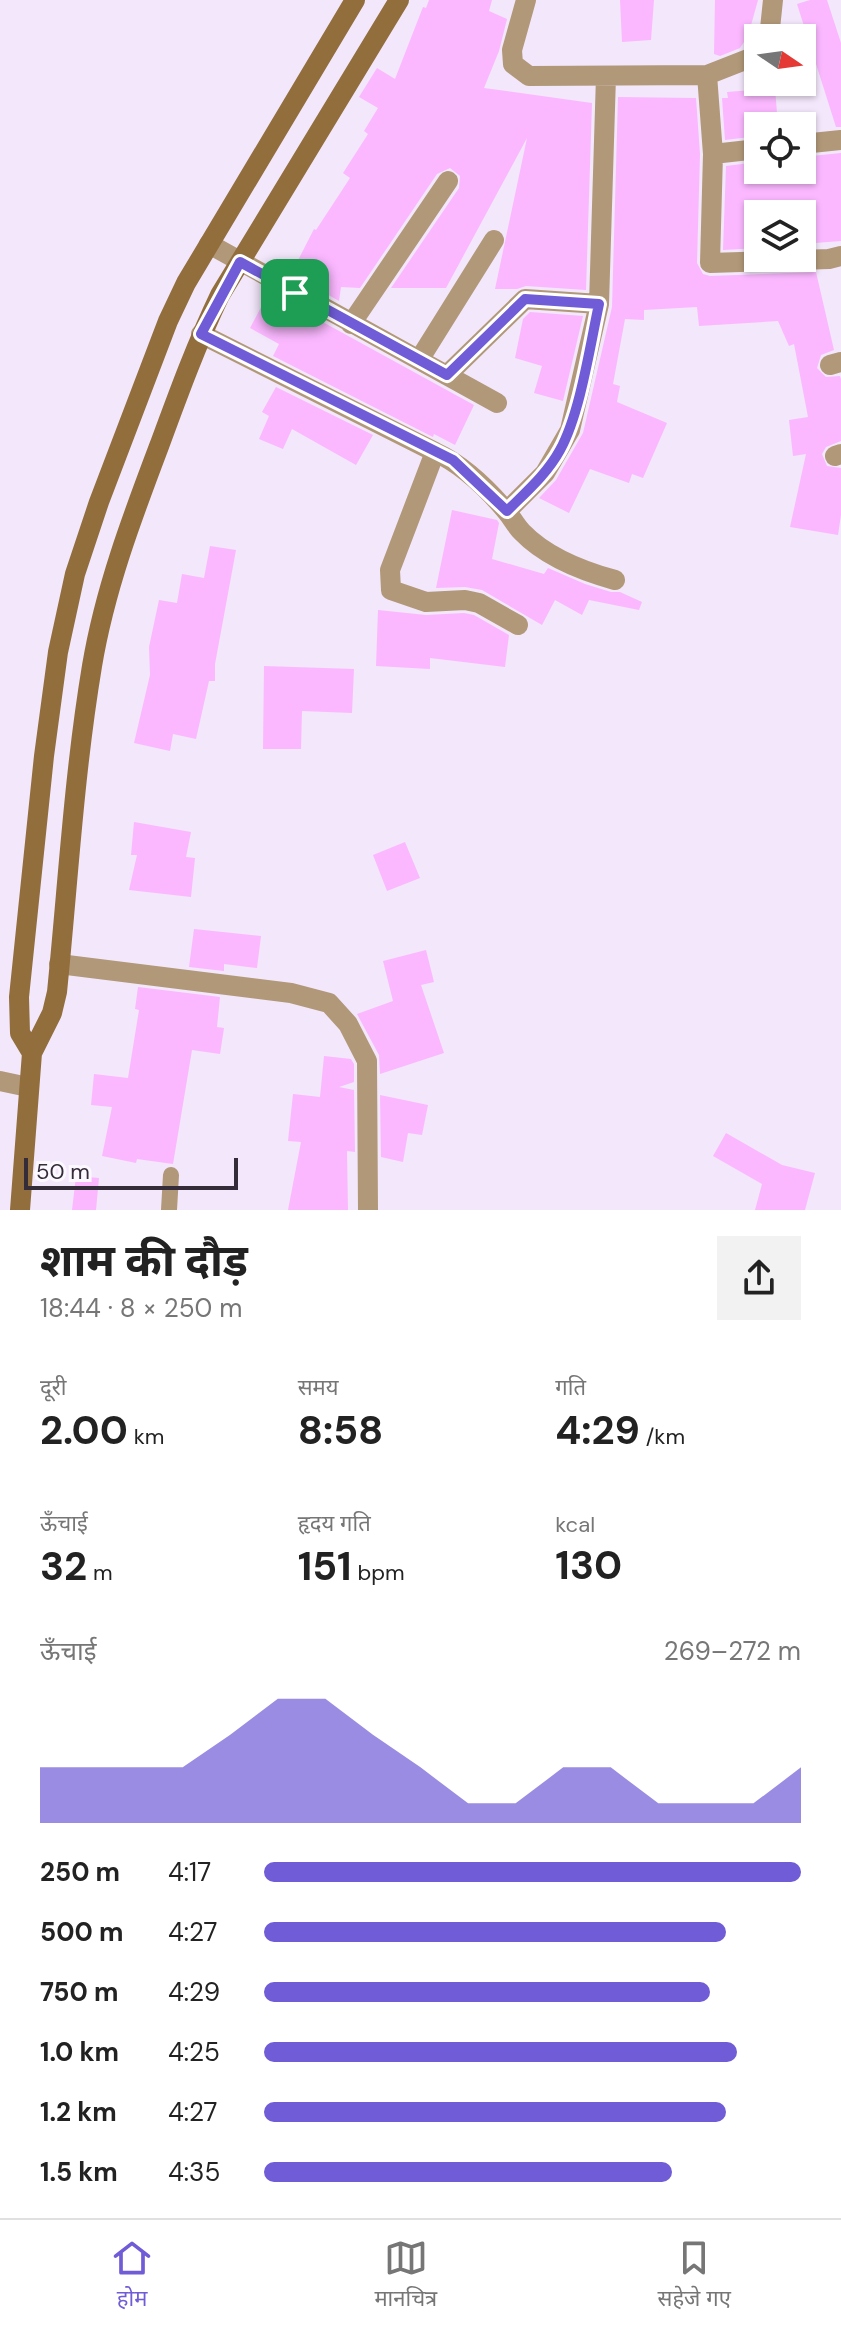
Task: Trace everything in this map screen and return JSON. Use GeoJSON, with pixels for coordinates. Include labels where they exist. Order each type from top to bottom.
{"type":"FeatureCollection","features":[{"type":"Feature","properties":{"kind":"street"},"geometry":{"type":"LineString","coordinates":[[32,1053],[20,1033],[22,965],[58,652],[75,574],[168,321],[209,244],[355,0]]}},
{"type":"Feature","properties":{"kind":"street"},"geometry":{"type":"LineString","coordinates":[[20,1210],[32,1053],[52,1013],[77,769],[92,665],[109,587],[201,334],[240,262],[399,0]]}},
{"type":"Feature","properties":{"kind":"street"},"geometry":{"type":"LineString","coordinates":[[526,0],[512,50],[513,64],[518,71],[529,76],[707,75],[744,60]]}},
{"type":"Feature","properties":{"kind":"street"},"geometry":{"type":"LineString","coordinates":[[770,24],[773,0]]}},
{"type":"Feature","properties":{"kind":"street"},"geometry":{"type":"LineString","coordinates":[[707,75],[713,154],[710,263],[841,256]]}},
{"type":"Feature","properties":{"kind":"street"},"geometry":{"type":"LineString","coordinates":[[507,511],[545,473],[570,430],[599,304],[606,76]]}},
{"type":"Feature","properties":{"kind":"street"},"geometry":{"type":"LineString","coordinates":[[816,143],[841,140]]}},
{"type":"Feature","properties":{"kind":"street"},"geometry":{"type":"LineString","coordinates":[[713,154],[744,151]]}},
{"type":"Feature","properties":{"kind":"street"},"geometry":{"type":"LineString","coordinates":[[351,324],[448,181]]}},
{"type":"Feature","properties":{"kind":"street"},"geometry":{"type":"LineString","coordinates":[[419,360],[494,240]]}},
{"type":"Feature","properties":{"kind":"street"},"geometry":{"type":"LineString","coordinates":[[209,244],[497,403]]}},
{"type":"Feature","properties":{"kind":"street"},"geometry":{"type":"LineString","coordinates":[[447,375],[525,299],[599,304]]}},
{"type":"Feature","properties":{"kind":"street"},"geometry":{"type":"LineString","coordinates":[[201,334],[435,452],[465,470],[507,511],[522,532],[548,553],[589,573],[615,580]]}},
{"type":"Feature","properties":{"kind":"street"},"geometry":{"type":"LineString","coordinates":[[435,452],[390,570],[391,590],[426,602],[465,600],[479,603],[518,625]]}},
{"type":"Feature","properties":{"kind":"street"},"geometry":{"type":"LineString","coordinates":[[59,964],[291,993],[329,1003],[348,1024],[367,1061],[368,1210]]}},
{"type":"Feature","properties":{"kind":"street"},"geometry":{"type":"LineString","coordinates":[[0,1081],[28,1087]]}},
{"type":"Feature","properties":{"kind":"lane"},"geometry":{"type":"LineString","coordinates":[[169,1210],[171,1175]]}},
{"type":"Feature","properties":{"kind":"building"},"geometry":{"type":"Polygon","coordinates":[[[429,0],[492,0],[489,11],[507,19],[499,51],[484,88],[592,103],[586,290],[526,286],[495,289],[527,138],[446,288],[391,288],[459,188],[460,176],[450,168],[437,174],[360,288],[341,287],[339,301],[291,274],[314,229],[350,178],[343,173],[368,134],[364,131],[378,108],[359,97],[377,68],[395,79],[423,7],[426,8],[429,0]]]}},
{"type":"Feature","properties":{"kind":"building"},"geometry":{"type":"Polygon","coordinates":[[[620,0],[654,0],[651,40],[622,42],[620,0]]]}},
{"type":"Feature","properties":{"kind":"building"},"geometry":{"type":"Polygon","coordinates":[[[715,0],[758,0],[751,24],[744,24],[744,42],[740,48],[720,56],[714,54],[715,0]]]}},
{"type":"Feature","properties":{"kind":"building"},"geometry":{"type":"Polygon","coordinates":[[[827,0],[841,43],[841,127],[836,127],[816,64],[816,24],[803,24],[797,4],[827,0]]]}},
{"type":"Feature","properties":{"kind":"building"},"geometry":{"type":"Polygon","coordinates":[[[744,91],[744,96],[776,96],[777,112],[744,112],[744,138],[725,140],[722,98],[728,98],[727,92],[744,91]]]}},
{"type":"Feature","properties":{"kind":"building"},"geometry":{"type":"Polygon","coordinates":[[[618,97],[696,98],[700,154],[697,263],[703,274],[816,272],[834,350],[821,355],[817,368],[826,377],[840,376],[841,379],[841,441],[826,447],[822,454],[827,466],[841,468],[838,535],[790,527],[806,454],[793,456],[789,420],[808,417],[794,344],[789,346],[778,321],[699,326],[697,307],[644,310],[644,320],[625,319],[613,384],[620,386],[617,402],[667,423],[643,478],[632,474],[629,483],[590,469],[569,513],[539,498],[556,480],[583,433],[612,307],[618,97]]]}},
{"type":"Feature","properties":{"kind":"building"},"geometry":{"type":"Polygon","coordinates":[[[841,153],[841,241],[816,243],[816,200],[744,200],[744,249],[723,250],[726,166],[744,164],[744,184],[816,184],[816,156],[841,153]]]}},
{"type":"Feature","properties":{"kind":"building"},"geometry":{"type":"Polygon","coordinates":[[[267,296],[277,302],[279,298],[474,405],[455,445],[434,434],[433,437],[273,356],[279,344],[250,328],[267,296]]]}},
{"type":"Feature","properties":{"kind":"building"},"geometry":{"type":"Polygon","coordinates":[[[530,312],[583,316],[563,401],[534,393],[542,366],[515,358],[523,319],[530,312]]]}},
{"type":"Feature","properties":{"kind":"building"},"geometry":{"type":"Polygon","coordinates":[[[276,387],[373,435],[356,465],[292,429],[283,449],[259,439],[269,416],[262,412],[276,387]]]}},
{"type":"Feature","properties":{"kind":"building"},"geometry":{"type":"Polygon","coordinates":[[[452,510],[497,520],[492,559],[544,574],[548,568],[585,584],[620,592],[642,602],[639,610],[589,600],[582,615],[555,600],[542,625],[482,590],[436,588],[452,510]]]}},
{"type":"Feature","properties":{"kind":"building"},"geometry":{"type":"Polygon","coordinates":[[[210,546],[236,550],[215,664],[215,681],[209,681],[196,739],[173,734],[170,751],[134,743],[150,675],[149,647],[159,600],[177,603],[182,574],[204,578],[210,546]]]}},
{"type":"Feature","properties":{"kind":"building"},"geometry":{"type":"Polygon","coordinates":[[[378,610],[426,615],[474,615],[509,635],[505,667],[430,658],[430,669],[376,666],[378,610]]]}},
{"type":"Feature","properties":{"kind":"building"},"geometry":{"type":"Polygon","coordinates":[[[264,666],[354,669],[352,713],[302,711],[301,749],[263,749],[264,666]]]}},
{"type":"Feature","properties":{"kind":"building"},"geometry":{"type":"Polygon","coordinates":[[[134,822],[191,832],[186,857],[195,858],[191,897],[129,890],[137,855],[131,855],[134,822]]]}},
{"type":"Feature","properties":{"kind":"building"},"geometry":{"type":"Polygon","coordinates":[[[405,842],[420,878],[387,891],[373,855],[405,842]]]}},
{"type":"Feature","properties":{"kind":"building"},"geometry":{"type":"Polygon","coordinates":[[[194,929],[261,936],[257,968],[224,964],[224,971],[189,967],[194,929]]]}},
{"type":"Feature","properties":{"kind":"building"},"geometry":{"type":"Polygon","coordinates":[[[426,950],[434,982],[421,985],[444,1053],[380,1074],[379,1055],[357,1014],[393,1001],[383,961],[426,950]]]}},
{"type":"Feature","properties":{"kind":"building"},"geometry":{"type":"Polygon","coordinates":[[[138,987],[220,997],[217,1027],[224,1028],[220,1054],[192,1050],[173,1164],[137,1159],[136,1163],[102,1156],[112,1107],[91,1105],[94,1074],[128,1078],[139,1010],[135,1009],[138,987]]]}},
{"type":"Feature","properties":{"kind":"building"},"geometry":{"type":"Polygon","coordinates":[[[324,1056],[351,1059],[354,1064],[354,1082],[339,1087],[354,1090],[355,1152],[347,1151],[348,1210],[288,1210],[301,1142],[288,1141],[293,1094],[320,1097],[324,1056]]]}},
{"type":"Feature","properties":{"kind":"building"},"geometry":{"type":"Polygon","coordinates":[[[380,1095],[428,1105],[422,1135],[408,1133],[403,1162],[381,1157],[380,1095]]]}},
{"type":"Feature","properties":{"kind":"building"},"geometry":{"type":"Polygon","coordinates":[[[726,1133],[782,1165],[815,1173],[805,1210],[755,1210],[762,1184],[713,1156],[726,1133]]]}},
{"type":"Feature","properties":{"kind":"building"},"geometry":{"type":"Polygon","coordinates":[[[76,1176],[99,1178],[96,1210],[72,1210],[76,1176]]]}},
{"type":"Feature","properties":{"kind":"route"},"geometry":{"type":"LineString","coordinates":[[240,262],[295,293],[447,375],[525,299],[599,304],[570,430],[559,452],[545,473],[507,511],[453,460],[201,334],[240,262]]}}]}
